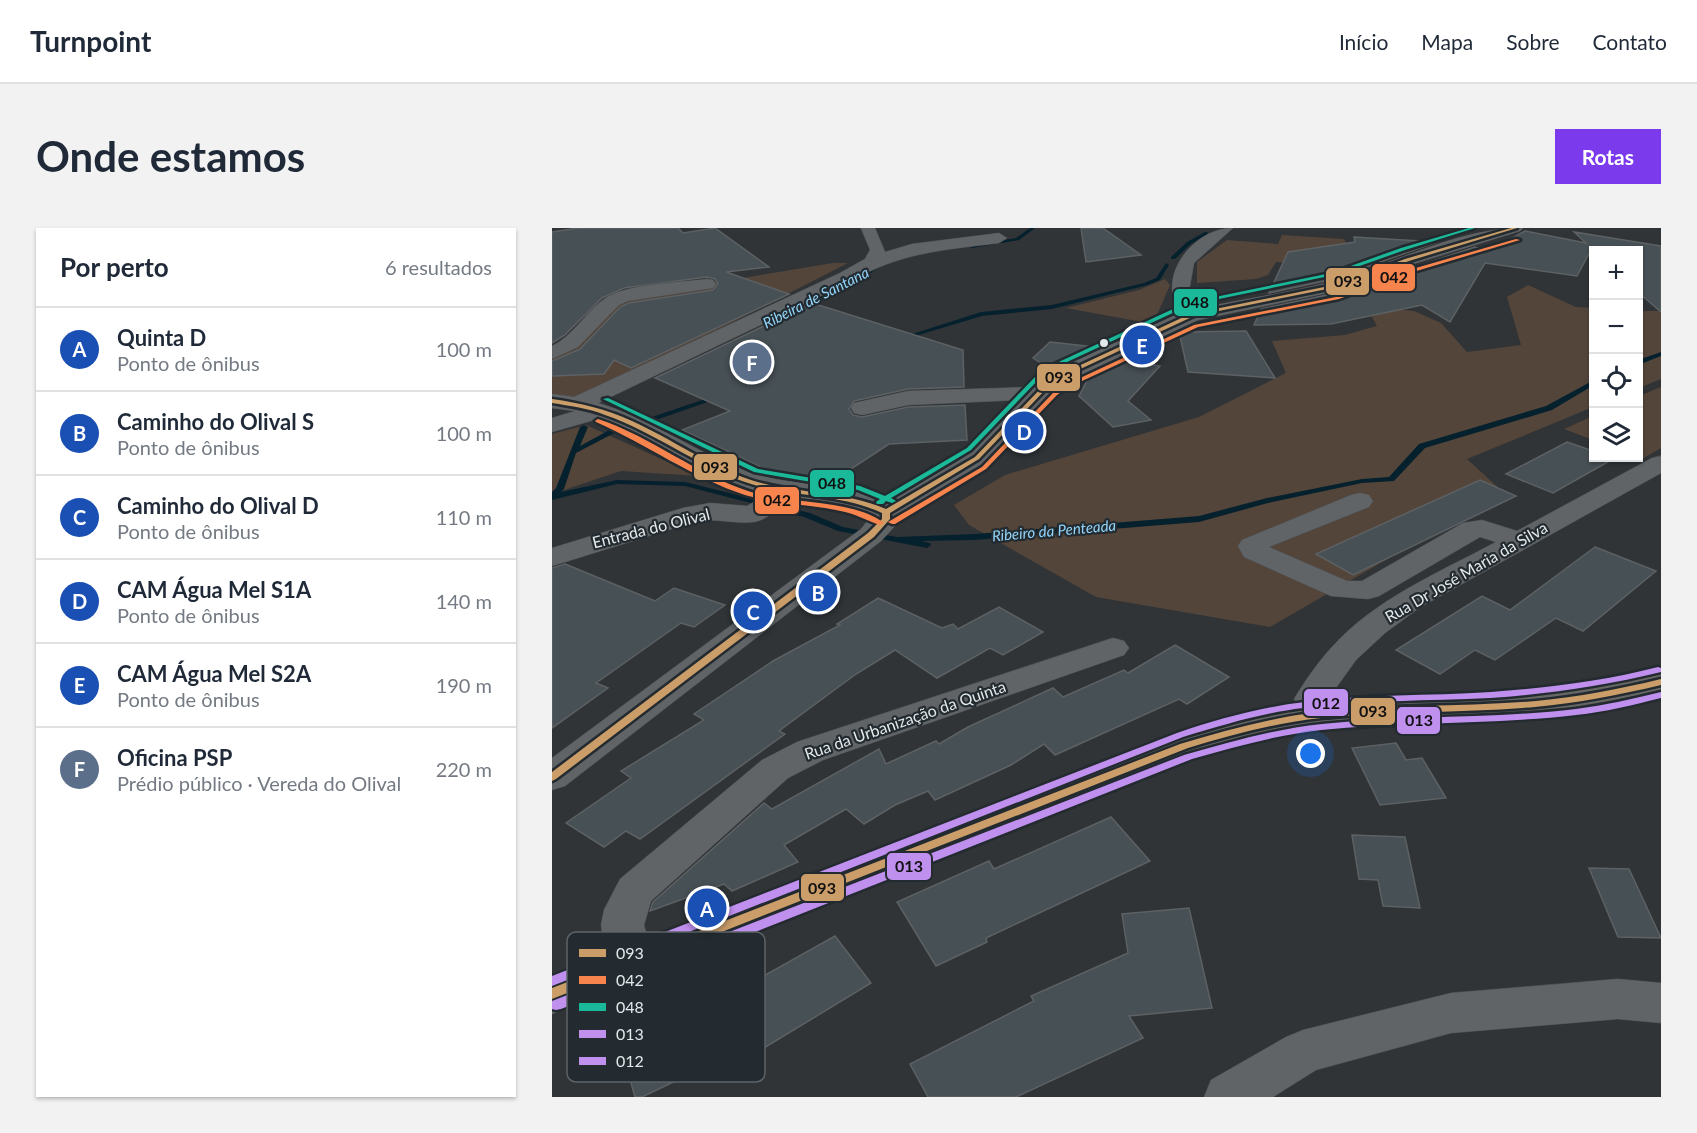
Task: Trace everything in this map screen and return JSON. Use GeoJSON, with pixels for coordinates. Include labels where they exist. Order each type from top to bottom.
{"type":"FeatureCollection","features":[{"type":"Feature","properties":{"kind":"street"},"geometry":{"type":"LineString","coordinates":[[1192,315],[1183,308],[1180,300],[1186,262],[1225,228]]}},
{"type":"Feature","properties":{"kind":"street"},"geometry":{"type":"LineString","coordinates":[[886,512],[977,458],[1039,393],[1059,377],[1192,315],[1335,286],[1407,260],[1515,228]]}},
{"type":"Feature","properties":{"kind":"street"},"geometry":{"type":"LineString","coordinates":[[868,229],[878,250],[872,262]]}},
{"type":"Feature","properties":{"kind":"street"},"geometry":{"type":"LineString","coordinates":[[552,425],[602,410],[872,262],[912,249],[999,238]]}},
{"type":"Feature","properties":{"kind":"street"},"geometry":{"type":"LineString","coordinates":[[552,353],[566,346],[610,300],[707,284]]}},
{"type":"Feature","properties":{"kind":"street"},"geometry":{"type":"LineString","coordinates":[[862,408],[908,398],[1039,393]]}},
{"type":"Feature","properties":{"kind":"street"},"geometry":{"type":"LineString","coordinates":[[552,401],[602,410],[656,434],[749,482],[791,491],[860,500],[876,505],[886,512]]}},
{"type":"Feature","properties":{"kind":"street","name":"Rua Dr José Maria da Silva"},"geometry":{"type":"LineString","coordinates":[[1321,715],[1311,699],[1344,652],[1366,633],[1408,602],[1661,463]]}},
{"type":"Feature","properties":{"kind":"street","name":"Entrada do Olival"},"geometry":{"type":"LineString","coordinates":[[552,556],[693,514],[710,511],[752,514],[791,491]]}},
{"type":"Feature","properties":{"kind":"street"},"geometry":{"type":"LineString","coordinates":[[1360,501],[1258,542],[1252,546],[1254,551],[1332,586],[1354,592],[1368,590],[1473,529],[1482,528],[1518,541]]}},
{"type":"Feature","properties":{"kind":"street"},"geometry":{"type":"LineString","coordinates":[[552,777],[882,526],[886,519],[886,512]]}},
{"type":"Feature","properties":{"kind":"street","name":"Rua da Urbanização da Quinta"},"geometry":{"type":"LineString","coordinates":[[623,932],[622,914],[635,891],[775,769],[810,751],[1113,648]]}},
{"type":"Feature","properties":{"kind":"street"},"geometry":{"type":"LineString","coordinates":[[708,932],[1184,746],[1253,725],[1321,715],[1555,701],[1627,692],[1661,682]]}},
{"type":"Feature","properties":{"kind":"street"},"geometry":{"type":"LineString","coordinates":[[552,994],[567,988]]}},
{"type":"Feature","properties":{"kind":"street"},"geometry":{"type":"LineString","coordinates":[[1229,1097],[1303,1052],[1451,1013],[1618,999],[1661,1003]]}},
{"type":"Feature","properties":{"kind":"shaded area"},"geometry":{"type":"Polygon","coordinates":[[[1282,235],[1344,239],[1351,253],[1302,264],[1276,262],[1268,275],[1256,279],[1197,283],[1197,262],[1227,240],[1278,244],[1282,235]]]}},
{"type":"Feature","properties":{"kind":"shaded area"},"geometry":{"type":"Polygon","coordinates":[[[833,263],[848,263],[678,350],[566,401],[552,401],[552,353],[610,300],[833,263]]]}},
{"type":"Feature","properties":{"kind":"shaded area"},"geometry":{"type":"Polygon","coordinates":[[[1165,279],[1170,285],[1153,324],[1066,308],[1139,290],[1165,279]]]}},
{"type":"Feature","properties":{"kind":"shaded area"},"geometry":{"type":"Polygon","coordinates":[[[1528,285],[1576,307],[1589,308],[1589,409],[1467,459],[1503,492],[1270,627],[1096,597],[969,525],[954,505],[1005,475],[1199,417],[1286,373],[1272,341],[1345,335],[1377,326],[1366,306],[1414,311],[1441,323],[1467,352],[1521,345],[1507,297],[1528,285]]]}},
{"type":"Feature","properties":{"kind":"shaded area"},"geometry":{"type":"Polygon","coordinates":[[[1643,311],[1661,311],[1661,379],[1643,386],[1643,311]]]}},
{"type":"Feature","properties":{"kind":"shaded area"},"geometry":{"type":"Polygon","coordinates":[[[1661,387],[1661,448],[1643,458],[1643,408],[1643,394],[1661,387]]]}},
{"type":"Feature","properties":{"kind":"shaded area"},"geometry":{"type":"Polygon","coordinates":[[[1589,418],[1589,438],[1564,429],[1589,418]]]}},
{"type":"Feature","properties":{"kind":"shaded area"},"geometry":{"type":"Polygon","coordinates":[[[586,425],[699,476],[621,471],[552,494],[552,434],[586,425]]]}},
{"type":"Feature","properties":{"kind":"building"},"geometry":{"type":"Polygon","coordinates":[[[578,228],[678,228],[683,233],[715,228],[769,267],[726,272],[789,294],[631,368],[614,360],[604,374],[552,376],[552,361],[580,349],[620,307],[629,303],[713,290],[718,284],[715,279],[707,277],[624,288],[602,298],[565,335],[552,343],[552,232],[578,228]]]}},
{"type":"Feature","properties":{"kind":"building"},"geometry":{"type":"Polygon","coordinates":[[[1081,228],[1103,228],[1141,255],[1086,262],[1081,228]]]}},
{"type":"Feature","properties":{"kind":"building"},"geometry":{"type":"Polygon","coordinates":[[[1525,231],[1586,243],[1574,232],[1661,246],[1661,312],[1643,296],[1643,246],[1589,246],[1589,254],[1577,276],[1485,263],[1450,322],[1422,305],[1331,324],[1254,325],[1261,309],[1341,292],[1475,247],[1488,251],[1525,231]]]}},
{"type":"Feature","properties":{"kind":"building"},"geometry":{"type":"Polygon","coordinates":[[[1354,237],[1437,242],[1329,280],[1269,293],[1288,252],[1355,242],[1354,237]]]}},
{"type":"Feature","properties":{"kind":"building"},"geometry":{"type":"Polygon","coordinates":[[[812,303],[963,350],[964,387],[908,389],[854,401],[849,409],[853,415],[862,417],[908,407],[965,405],[967,440],[889,444],[828,484],[784,478],[682,430],[730,411],[655,378],[812,303]]]}},
{"type":"Feature","properties":{"kind":"building"},"geometry":{"type":"Polygon","coordinates":[[[1246,331],[1275,378],[1188,372],[1179,332],[1246,331]]]}},
{"type":"Feature","properties":{"kind":"building"},"geometry":{"type":"Polygon","coordinates":[[[1050,342],[1087,346],[1074,359],[1051,370],[1033,358],[1050,342]]]}},
{"type":"Feature","properties":{"kind":"building"},"geometry":{"type":"Polygon","coordinates":[[[1118,360],[1160,366],[1128,401],[1151,420],[1113,427],[1079,396],[1091,373],[1118,360]]]}},
{"type":"Feature","properties":{"kind":"building"},"geometry":{"type":"Polygon","coordinates":[[[1567,442],[1589,450],[1589,462],[1608,462],[1553,493],[1506,474],[1567,442]]]}},
{"type":"Feature","properties":{"kind":"building"},"geometry":{"type":"Polygon","coordinates":[[[1480,480],[1516,496],[1353,575],[1316,554],[1480,480]]]}},
{"type":"Feature","properties":{"kind":"building"},"geometry":{"type":"Polygon","coordinates":[[[1595,547],[1656,571],[1583,631],[1556,618],[1495,660],[1475,650],[1440,674],[1396,650],[1482,596],[1510,610],[1595,547]]]}},
{"type":"Feature","properties":{"kind":"building"},"geometry":{"type":"Polygon","coordinates":[[[565,564],[655,601],[674,588],[725,605],[694,627],[681,623],[596,683],[608,688],[552,728],[552,568],[565,564]]]}},
{"type":"Feature","properties":{"kind":"building"},"geometry":{"type":"Polygon","coordinates":[[[878,598],[942,628],[953,624],[958,629],[999,607],[1043,632],[1003,655],[990,648],[937,678],[895,650],[856,674],[779,731],[785,734],[640,839],[626,831],[604,847],[566,823],[631,778],[621,771],[704,720],[694,714],[773,661],[840,625],[837,624],[878,598]]]}},
{"type":"Feature","properties":{"kind":"building"},"geometry":{"type":"Polygon","coordinates":[[[1175,645],[1229,677],[1187,704],[1179,699],[1055,755],[1044,744],[1011,765],[935,800],[928,791],[895,805],[864,824],[846,809],[784,845],[798,862],[732,891],[724,884],[650,911],[653,902],[764,803],[772,809],[879,749],[886,764],[936,741],[939,744],[968,727],[1053,688],[1063,697],[1124,670],[1128,673],[1175,645]]]}},
{"type":"Feature","properties":{"kind":"building"},"geometry":{"type":"Polygon","coordinates":[[[1396,743],[1406,760],[1422,758],[1446,798],[1380,805],[1352,748],[1396,743]]]}},
{"type":"Feature","properties":{"kind":"building"},"geometry":{"type":"Polygon","coordinates":[[[1111,817],[1150,861],[986,938],[987,942],[936,966],[897,902],[989,861],[994,869],[1111,817]]]}},
{"type":"Feature","properties":{"kind":"building"},"geometry":{"type":"Polygon","coordinates":[[[1352,835],[1405,837],[1420,908],[1383,906],[1378,880],[1359,879],[1352,835]]]}},
{"type":"Feature","properties":{"kind":"building"},"geometry":{"type":"Polygon","coordinates":[[[1589,868],[1629,869],[1661,938],[1618,937],[1589,868]]]}},
{"type":"Feature","properties":{"kind":"building"},"geometry":{"type":"Polygon","coordinates":[[[1189,908],[1212,1008],[1129,1016],[1143,1038],[1016,1097],[928,1097],[910,1064],[1034,1001],[1031,996],[1128,953],[1122,914],[1189,908]]]}},
{"type":"Feature","properties":{"kind":"building"},"geometry":{"type":"Polygon","coordinates":[[[835,936],[871,983],[765,1047],[765,975],[835,936]]]}},
{"type":"Feature","properties":{"kind":"building"},"geometry":{"type":"Polygon","coordinates":[[[631,1082],[673,1082],[642,1097],[635,1097],[631,1082]]]}},
{"type":"Feature","properties":{"kind":"waterway","name":"Ribeira de Santana"},"geometry":{"type":"LineString","coordinates":[[972,246],[1017,239],[1033,228]]}},
{"type":"Feature","properties":{"kind":"waterway","name":"Ribeiro da Penteada"},"geometry":{"type":"LineString","coordinates":[[1173,258],[1189,243],[1207,233]]}},
{"type":"Feature","properties":{"kind":"waterway","name":"Ribeira de Santana"},"geometry":{"type":"LineString","coordinates":[[812,300],[856,281],[880,264]]}},
{"type":"Feature","properties":{"kind":"waterway","name":"Ribeiro da Penteada"},"geometry":{"type":"LineString","coordinates":[[903,338],[981,314],[1052,307],[1146,284],[1158,279],[1166,265]]}},
{"type":"Feature","properties":{"kind":"waterway","name":"Ribeiro da Penteada"},"geometry":{"type":"LineString","coordinates":[[1643,361],[1661,354]]}},
{"type":"Feature","properties":{"kind":"waterway","name":"Ribeiro da Penteada"},"geometry":{"type":"LineString","coordinates":[[573,452],[560,489],[552,497],[617,482],[685,484],[807,515],[841,529],[927,545],[898,539],[975,537],[1199,519],[1267,501],[1362,481],[1391,479],[1422,446],[1549,408],[1589,385]]}},
{"type":"Feature","properties":{"kind":"waterway","name":"Ribeiro da Penteada"},"geometry":{"type":"LineString","coordinates":[[653,418],[720,396]]}},
{"type":"Feature","properties":{"kind":"waterway","name":"Ribeira de Santana"},"geometry":{"type":"LineString","coordinates":[[573,452],[584,427]]}},
{"type":"Feature","properties":{"kind":"waterway","name":"Ribeiro da Penteada"},"geometry":{"type":"LineString","coordinates":[[573,452],[616,430]]}},
{"type":"Feature","properties":{"kind":"transit line","name":"048"},"geometry":{"type":"LineString","coordinates":[[880,502],[969,449],[1038,377],[1052,367],[1188,304],[1332,274],[1473,228]]}},
{"type":"Feature","properties":{"kind":"transit line","name":"093"},"geometry":{"type":"LineString","coordinates":[[886,512],[977,458],[1047,385],[1059,377],[1192,315],[1335,286],[1407,260],[1515,228]]}},
{"type":"Feature","properties":{"kind":"transit line","name":"042"},"geometry":{"type":"LineString","coordinates":[[892,522],[984,468],[1055,394],[1065,387],[1196,326],[1337,298],[1411,271],[1518,240]]}},
{"type":"Feature","properties":{"kind":"transit line","name":"048"},"geometry":{"type":"LineString","coordinates":[[606,399],[756,471],[860,488],[892,501]]}},
{"type":"Feature","properties":{"kind":"transit line","name":"093"},"geometry":{"type":"LineString","coordinates":[[552,401],[610,414],[726,472],[767,487],[857,501],[886,512]]}},
{"type":"Feature","properties":{"kind":"transit line","name":"042"},"geometry":{"type":"LineString","coordinates":[[598,421],[727,486],[763,498],[848,511],[880,523]]}},
{"type":"Feature","properties":{"kind":"transit line","name":"093"},"geometry":{"type":"LineString","coordinates":[[552,777],[871,535],[886,519],[886,512]]}},
{"type":"Feature","properties":{"kind":"transit line","name":"012"},"geometry":{"type":"LineString","coordinates":[[677,932],[1180,735],[1215,724],[1304,705],[1534,692],[1618,680],[1658,670]]}},
{"type":"Feature","properties":{"kind":"transit line","name":"093"},"geometry":{"type":"LineString","coordinates":[[710,932],[1184,746],[1218,736],[1304,717],[1535,704],[1620,692],[1661,682]]}},
{"type":"Feature","properties":{"kind":"transit line","name":"013"},"geometry":{"type":"LineString","coordinates":[[742,932],[1188,757],[1270,735],[1363,723],[1578,712],[1661,695]]}},
{"type":"Feature","properties":{"kind":"transit line","name":"012"},"geometry":{"type":"LineString","coordinates":[[552,981],[567,975]]}},
{"type":"Feature","properties":{"kind":"transit line","name":"093"},"geometry":{"type":"LineString","coordinates":[[552,994],[567,988]]}},
{"type":"Feature","properties":{"kind":"transit line","name":"013"},"geometry":{"type":"LineString","coordinates":[[556,1005],[567,1001]]}},
{"type":"Feature","properties":{"kind":"place","name":"CAM Água Mel S2A"},"geometry":{"type":"Point","coordinates":[1142,345]}},
{"type":"Feature","properties":{"kind":"place","name":"Oficina PSP"},"geometry":{"type":"Point","coordinates":[752,362]}},
{"type":"Feature","properties":{"kind":"place","name":"CAM Água Mel S1A"},"geometry":{"type":"Point","coordinates":[1024,431]}},
{"type":"Feature","properties":{"kind":"place","name":"Caminho do Olival S"},"geometry":{"type":"Point","coordinates":[818,592]}},
{"type":"Feature","properties":{"kind":"place","name":"Caminho do Olival D"},"geometry":{"type":"Point","coordinates":[753,611]}},
{"type":"Feature","properties":{"kind":"place","name":"Quinta D"},"geometry":{"type":"Point","coordinates":[707,908]}}]}
